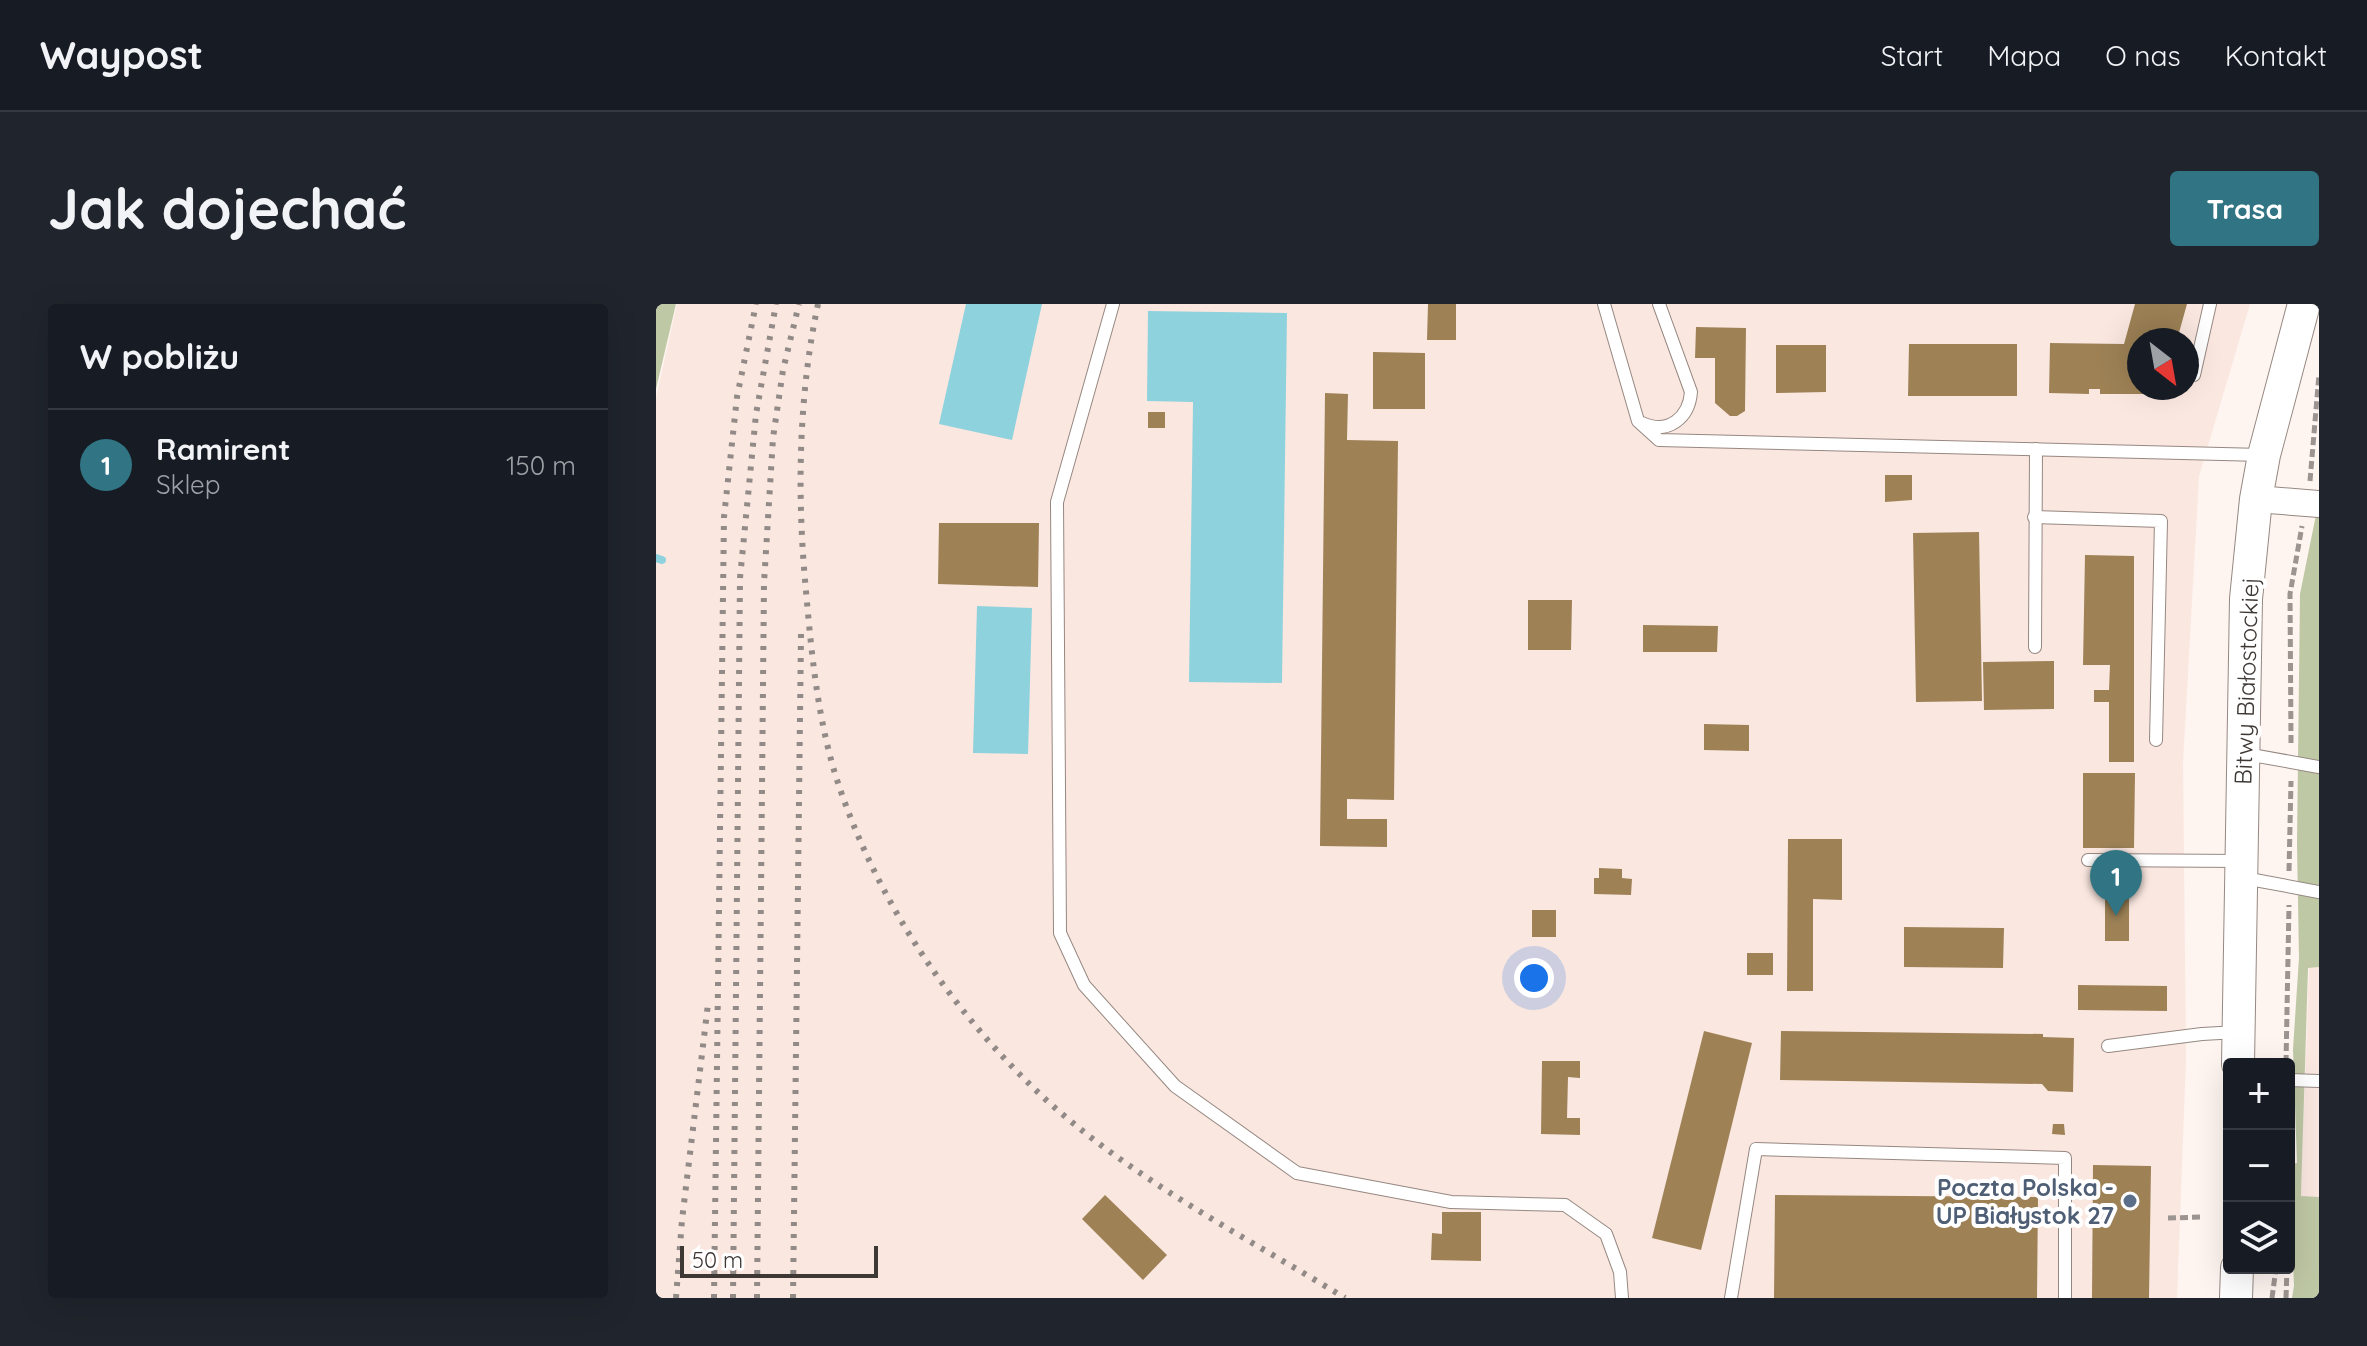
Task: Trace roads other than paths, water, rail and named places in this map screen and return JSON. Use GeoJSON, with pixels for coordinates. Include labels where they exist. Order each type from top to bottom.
{"type":"FeatureCollection","features":[{"type":"Feature","properties":{"kind":"street","name":"Bitwy Białostockiej"},"geometry":{"type":"LineString","coordinates":[[2238,1058],[2246,599],[2256,499],[2264,455],[2304,304]]}},
{"type":"Feature","properties":{"kind":"street"},"geometry":{"type":"LineString","coordinates":[[2256,499],[2313,503]]}},
{"type":"Feature","properties":{"kind":"street"},"geometry":{"type":"LineString","coordinates":[[2236,1298],[2237,1274]]}},
{"type":"Feature","properties":{"kind":"lane"},"geometry":{"type":"LineString","coordinates":[[1113,304],[1057,502],[1060,933],[1084,985],[1175,1086],[1297,1173],[1451,1202],[1565,1205],[1606,1234],[1620,1272],[1622,1298]]}},
{"type":"Feature","properties":{"kind":"lane"},"geometry":{"type":"LineString","coordinates":[[1604,304],[1638,421],[1659,440],[2264,455]]}},
{"type":"Feature","properties":{"kind":"lane"},"geometry":{"type":"LineString","coordinates":[[1638,421],[1648,426],[1669,426],[1679,421],[1690,403],[1691,392],[1659,304]]}},
{"type":"Feature","properties":{"kind":"lane"},"geometry":{"type":"LineString","coordinates":[[2199,353],[2210,304]]}},
{"type":"Feature","properties":{"kind":"lane"},"geometry":{"type":"LineString","coordinates":[[2035,647],[2036,449]]}},
{"type":"Feature","properties":{"kind":"lane"},"geometry":{"type":"LineString","coordinates":[[2034,517],[2161,521],[2156,740]]}},
{"type":"Feature","properties":{"kind":"lane"},"geometry":{"type":"LineString","coordinates":[[2242,754],[2319,767]]}},
{"type":"Feature","properties":{"kind":"lane"},"geometry":{"type":"LineString","coordinates":[[2088,860],[2241,870],[2319,892]]}},
{"type":"Feature","properties":{"kind":"lane"},"geometry":{"type":"LineString","coordinates":[[2108,1046],[2238,1032]]}},
{"type":"Feature","properties":{"kind":"lane"},"geometry":{"type":"LineString","coordinates":[[2295,1080],[2319,1081]]}},
{"type":"Feature","properties":{"kind":"lane"},"geometry":{"type":"LineString","coordinates":[[1731,1298],[1756,1149],[2065,1158],[2065,1298]]}},
{"type":"Feature","properties":{"kind":"water"},"geometry":{"type":"Polygon","coordinates":[[[966,304],[1042,304],[1012,440],[939,424],[966,304]]]}},
{"type":"Feature","properties":{"kind":"water"},"geometry":{"type":"Polygon","coordinates":[[[1148,311],[1287,313],[1282,683],[1189,682],[1193,402],[1147,401],[1148,311]]]}},
{"type":"Feature","properties":{"kind":"water"},"geometry":{"type":"Polygon","coordinates":[[[977,606],[1032,608],[1028,754],[973,753],[977,606]]]}},
{"type":"Feature","properties":{"kind":"waterway"},"geometry":{"type":"LineString","coordinates":[[656,558],[662,560]]}},
{"type":"Feature","properties":{"kind":"railway"},"geometry":{"type":"LineString","coordinates":[[714,1298],[724,517],[737,397],[756,304]]}},
{"type":"Feature","properties":{"kind":"railway"},"geometry":{"type":"LineString","coordinates":[[733,1298],[740,578],[756,414],[776,304]]}},
{"type":"Feature","properties":{"kind":"railway"},"geometry":{"type":"LineString","coordinates":[[757,1298],[764,583],[773,438],[783,370],[799,304]]}},
{"type":"Feature","properties":{"kind":"railway"},"geometry":{"type":"LineString","coordinates":[[818,304],[807,372],[801,441],[802,546],[816,684],[839,786],[875,872],[897,914],[922,954],[978,1029],[1043,1097],[1077,1127],[1151,1180],[1345,1298]]}},
{"type":"Feature","properties":{"kind":"railway"},"geometry":{"type":"LineString","coordinates":[[793,1298],[801,634]]}},
{"type":"Feature","properties":{"kind":"railway"},"geometry":{"type":"LineString","coordinates":[[676,1298],[682,1220],[708,1004]]}},
{"type":"Feature","properties":{"kind":"place","name":"Ramirent"},"geometry":{"type":"Point","coordinates":[2116,916]}},
{"type":"Feature","properties":{"kind":"place","name":"Poczta Polska - UP Białystok 27"},"geometry":{"type":"Point","coordinates":[2130,1201]}}]}
